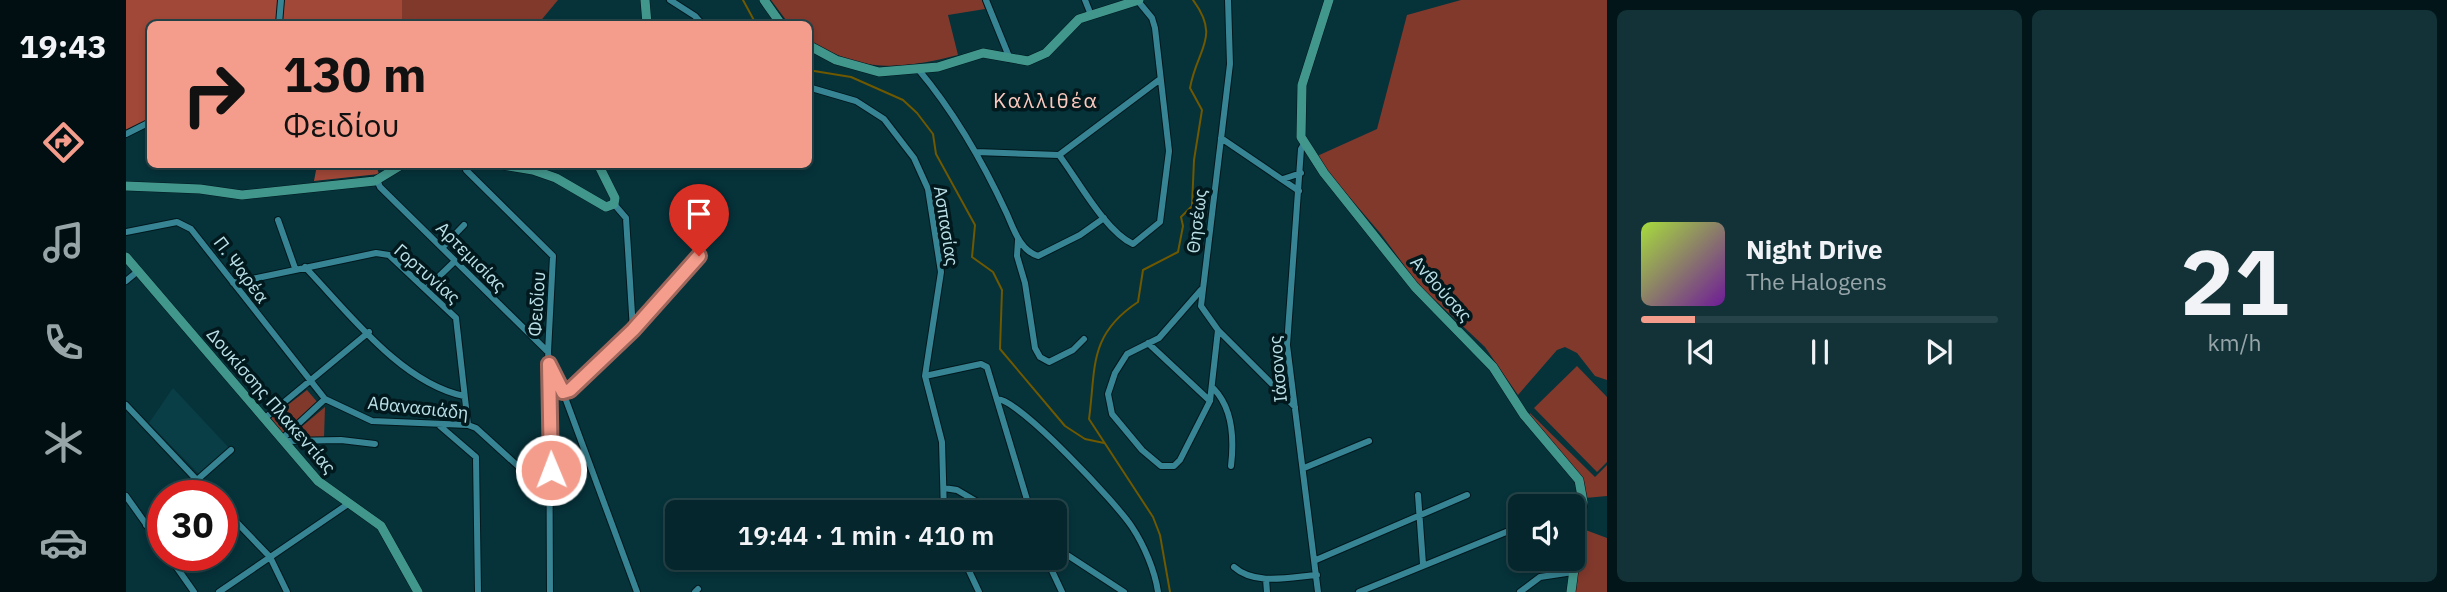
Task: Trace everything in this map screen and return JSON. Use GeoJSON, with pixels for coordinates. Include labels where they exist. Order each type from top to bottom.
{"type":"FeatureCollection","features":[{"type":"Feature","properties":{"kind":"main road"},"geometry":{"type":"LineString","coordinates":[[645,0],[647,21]]}},
{"type":"Feature","properties":{"kind":"main road"},"geometry":{"type":"LineString","coordinates":[[764,0],[780,21]]}},
{"type":"Feature","properties":{"kind":"main road"},"geometry":{"type":"LineString","coordinates":[[812,47],[836,60],[866,69],[943,66],[983,53],[1026,62],[1041,57],[1072,24],[1138,0]]}},
{"type":"Feature","properties":{"kind":"main road"},"geometry":{"type":"LineString","coordinates":[[1304,144],[1299,122],[1302,85],[1329,0]]}},
{"type":"Feature","properties":{"kind":"main road","name":"Ανθούσας"},"geometry":{"type":"LineString","coordinates":[[1304,144],[1422,296],[1493,368],[1524,415],[1574,472],[1581,486],[1580,494]]}},
{"type":"Feature","properties":{"kind":"main road"},"geometry":{"type":"LineString","coordinates":[[126,186],[200,189],[235,195],[377,180],[396,168]]}},
{"type":"Feature","properties":{"kind":"main road"},"geometry":{"type":"LineString","coordinates":[[518,168],[545,173],[569,184],[603,206],[614,204],[615,195],[600,168]]}},
{"type":"Feature","properties":{"kind":"main road","name":"Δουκίσσης Πλακεντίας"},"geometry":{"type":"LineString","coordinates":[[126,257],[323,486],[373,518],[384,529],[418,592]]}},
{"type":"Feature","properties":{"kind":"main road","name":"Ανθούσας"},"geometry":{"type":"LineString","coordinates":[[1571,592],[1573,572]]}},
{"type":"Feature","properties":{"kind":"street"},"geometry":{"type":"LineString","coordinates":[[279,21],[281,0]]}},
{"type":"Feature","properties":{"kind":"street"},"geometry":{"type":"LineString","coordinates":[[670,0],[699,21]]}},
{"type":"Feature","properties":{"kind":"street"},"geometry":{"type":"LineString","coordinates":[[986,0],[1010,59]]}},
{"type":"Feature","properties":{"kind":"street"},"geometry":{"type":"LineString","coordinates":[[1085,0],[1091,15]]}},
{"type":"Feature","properties":{"kind":"street"},"geometry":{"type":"LineString","coordinates":[[1059,155],[1104,218],[1124,240],[1133,244],[1160,222],[1170,151],[1152,18],[1138,0]]}},
{"type":"Feature","properties":{"kind":"street","name":"Θησέως"},"geometry":{"type":"LineString","coordinates":[[1203,312],[1201,290],[1230,64],[1228,0]]}},
{"type":"Feature","properties":{"kind":"street"},"geometry":{"type":"LineString","coordinates":[[918,69],[942,99],[976,152],[1018,239],[1029,253],[1038,256],[1080,235],[1104,218]]}},
{"type":"Feature","properties":{"kind":"street"},"geometry":{"type":"LineString","coordinates":[[976,152],[1059,155],[1159,80]]}},
{"type":"Feature","properties":{"kind":"street","name":"Ασπασίας"},"geometry":{"type":"LineString","coordinates":[[812,88],[856,101],[874,112],[905,143],[922,173],[934,213],[941,272],[925,376],[942,442],[944,500]]}},
{"type":"Feature","properties":{"kind":"street"},"geometry":{"type":"LineString","coordinates":[[126,134],[147,124]]}},
{"type":"Feature","properties":{"kind":"street"},"geometry":{"type":"LineString","coordinates":[[1222,138],[1299,191]]}},
{"type":"Feature","properties":{"kind":"street","name":"Ιάσονος"},"geometry":{"type":"LineString","coordinates":[[1304,144],[1287,345],[1318,592]]}},
{"type":"Feature","properties":{"kind":"street","name":"Φειδίου"},"geometry":{"type":"LineString","coordinates":[[466,168],[553,256],[549,364],[563,392],[636,592]]}},
{"type":"Feature","properties":{"kind":"street"},"geometry":{"type":"LineString","coordinates":[[1283,179],[1301,173]]}},
{"type":"Feature","properties":{"kind":"street","name":"Αρτεμισίας"},"geometry":{"type":"LineString","coordinates":[[377,180],[380,187],[548,352]]}},
{"type":"Feature","properties":{"kind":"street"},"geometry":{"type":"LineString","coordinates":[[563,392],[583,381],[699,256],[699,196]]}},
{"type":"Feature","properties":{"kind":"street"},"geometry":{"type":"LineString","coordinates":[[614,204],[626,218],[633,330]]}},
{"type":"Feature","properties":{"kind":"street"},"geometry":{"type":"LineString","coordinates":[[278,220],[295,268]]}},
{"type":"Feature","properties":{"kind":"street","name":"Π. Ψαρέα"},"geometry":{"type":"LineString","coordinates":[[126,232],[182,223],[199,238],[310,382]]}},
{"type":"Feature","properties":{"kind":"street"},"geometry":{"type":"LineString","coordinates":[[442,248],[464,225]]}},
{"type":"Feature","properties":{"kind":"street"},"geometry":{"type":"LineString","coordinates":[[1018,239],[1017,256],[1025,283],[1035,348],[1040,357],[1049,362],[1061,357],[1084,339]]}},
{"type":"Feature","properties":{"kind":"street","name":"Γορτυνίας"},"geometry":{"type":"LineString","coordinates":[[233,282],[295,268],[383,253],[389,255],[458,323],[468,425]]}},
{"type":"Feature","properties":{"kind":"street"},"geometry":{"type":"LineString","coordinates":[[426,289],[455,261]]}},
{"type":"Feature","properties":{"kind":"street"},"geometry":{"type":"LineString","coordinates":[[305,267],[405,368],[442,390],[464,396]]}},
{"type":"Feature","properties":{"kind":"street"},"geometry":{"type":"LineString","coordinates":[[126,281],[138,271]]}},
{"type":"Feature","properties":{"kind":"street"},"geometry":{"type":"LineString","coordinates":[[1201,290],[1158,338],[1127,354],[1115,373],[1108,400],[1112,414],[1149,457],[1166,467],[1177,464],[1210,401],[1218,330]]}},
{"type":"Feature","properties":{"kind":"street"},"geometry":{"type":"LineString","coordinates":[[1185,310],[1203,312],[1296,409]]}},
{"type":"Feature","properties":{"kind":"street"},"geometry":{"type":"LineString","coordinates":[[265,418],[369,332]]}},
{"type":"Feature","properties":{"kind":"street"},"geometry":{"type":"LineString","coordinates":[[1148,343],[1210,401]]}},
{"type":"Feature","properties":{"kind":"street"},"geometry":{"type":"LineString","coordinates":[[549,364],[550,592]]}},
{"type":"Feature","properties":{"kind":"street"},"geometry":{"type":"LineString","coordinates":[[925,376],[984,365],[1027,500]]}},
{"type":"Feature","properties":{"kind":"street","name":"Αθανασιάδη"},"geometry":{"type":"LineString","coordinates":[[310,382],[325,400],[372,421],[468,425],[483,433],[551,496]]}},
{"type":"Feature","properties":{"kind":"street"},"geometry":{"type":"LineString","coordinates":[[1213,389],[1223,402],[1231,427],[1231,466]]}},
{"type":"Feature","properties":{"kind":"street"},"geometry":{"type":"LineString","coordinates":[[997,399],[1006,400],[1023,414],[1105,491],[1141,543],[1158,592]]}},
{"type":"Feature","properties":{"kind":"street"},"geometry":{"type":"LineString","coordinates":[[284,439],[325,400]]}},
{"type":"Feature","properties":{"kind":"street"},"geometry":{"type":"LineString","coordinates":[[126,405],[197,480],[231,450]]}},
{"type":"Feature","properties":{"kind":"street"},"geometry":{"type":"LineString","coordinates":[[438,425],[476,457],[478,592]]}},
{"type":"Feature","properties":{"kind":"street"},"geometry":{"type":"LineString","coordinates":[[284,439],[341,440],[375,444]]}},
{"type":"Feature","properties":{"kind":"street"},"geometry":{"type":"LineString","coordinates":[[1304,468],[1368,441]]}},
{"type":"Feature","properties":{"kind":"street"},"geometry":{"type":"LineString","coordinates":[[944,488],[957,490],[974,500]]}},
{"type":"Feature","properties":{"kind":"street"},"geometry":{"type":"LineString","coordinates":[[1418,495],[1423,564]]}},
{"type":"Feature","properties":{"kind":"street"},"geometry":{"type":"LineString","coordinates":[[1316,560],[1466,495]]}},
{"type":"Feature","properties":{"kind":"street"},"geometry":{"type":"LineString","coordinates":[[126,496],[146,524]]}},
{"type":"Feature","properties":{"kind":"street"},"geometry":{"type":"LineString","coordinates":[[219,592],[348,504]]}},
{"type":"Feature","properties":{"kind":"street"},"geometry":{"type":"LineString","coordinates":[[238,524],[270,557],[287,592]]}},
{"type":"Feature","properties":{"kind":"street"},"geometry":{"type":"LineString","coordinates":[[1359,592],[1508,531]]}},
{"type":"Feature","properties":{"kind":"street"},"geometry":{"type":"LineString","coordinates":[[1067,555],[1124,592]]}},
{"type":"Feature","properties":{"kind":"street"},"geometry":{"type":"LineString","coordinates":[[1234,567],[1241,573],[1266,579],[1317,575]]}},
{"type":"Feature","properties":{"kind":"street"},"geometry":{"type":"LineString","coordinates":[[969,570],[979,592]]}},
{"type":"Feature","properties":{"kind":"street"},"geometry":{"type":"LineString","coordinates":[[1052,570],[1062,592]]}},
{"type":"Feature","properties":{"kind":"street"},"geometry":{"type":"LineString","coordinates":[[179,571],[194,592]]}},
{"type":"Feature","properties":{"kind":"street"},"geometry":{"type":"LineString","coordinates":[[1520,592],[1540,577],[1573,572]]}},
{"type":"Feature","properties":{"kind":"street"},"geometry":{"type":"LineString","coordinates":[[1266,579],[1267,592]]}},
{"type":"Feature","properties":{"kind":"shaded area"},"geometry":{"type":"Polygon","coordinates":[[[126,0],[402,0],[402,21],[147,21],[147,121],[126,130],[126,0]]]}},
{"type":"Feature","properties":{"kind":"shaded area"},"geometry":{"type":"Polygon","coordinates":[[[402,0],[558,0],[540,21],[402,21],[402,0]]]}},
{"type":"Feature","properties":{"kind":"shaded area"},"geometry":{"type":"Polygon","coordinates":[[[771,0],[982,0],[985,9],[948,15],[958,55],[899,66],[864,63],[828,51],[812,42],[812,21],[787,21],[771,0]]]}},
{"type":"Feature","properties":{"kind":"shaded area"},"geometry":{"type":"Polygon","coordinates":[[[1461,0],[1607,0],[1607,380],[1595,376],[1577,353],[1565,347],[1557,350],[1518,395],[1485,347],[1418,284],[1381,234],[1315,157],[1377,129],[1407,15],[1461,0]]]}},
{"type":"Feature","properties":{"kind":"shaded area"},"geometry":{"type":"Polygon","coordinates":[[[316,168],[377,168],[379,174],[314,181],[316,168]]]}},
{"type":"Feature","properties":{"kind":"shaded area"},"geometry":{"type":"Polygon","coordinates":[[[1577,366],[1607,397],[1607,462],[1597,472],[1534,408],[1577,366]]]}},
{"type":"Feature","properties":{"kind":"shaded area"},"geometry":{"type":"Polygon","coordinates":[[[173,388],[230,449],[199,474],[149,423],[173,388]]]}},
{"type":"Feature","properties":{"kind":"shaded area"},"geometry":{"type":"Polygon","coordinates":[[[307,390],[319,404],[283,433],[271,418],[307,390]]]}},
{"type":"Feature","properties":{"kind":"shaded area"},"geometry":{"type":"Polygon","coordinates":[[[325,407],[324,438],[292,437],[293,434],[325,407]]]}},
{"type":"Feature","properties":{"kind":"shaded area"},"geometry":{"type":"Polygon","coordinates":[[[1530,413],[1595,477],[1607,465],[1607,496],[1585,498],[1577,473],[1529,417],[1530,413]]]}},
{"type":"Feature","properties":{"kind":"shaded area"},"geometry":{"type":"Polygon","coordinates":[[[1585,530],[1607,538],[1607,592],[1573,592],[1576,571],[1585,571],[1585,530]]]}},
{"type":"Feature","properties":{"kind":"waterway"},"geometry":{"type":"LineString","coordinates":[[743,0],[754,21]]}},
{"type":"Feature","properties":{"kind":"waterway"},"geometry":{"type":"LineString","coordinates":[[1170,592],[1160,535],[1153,517],[1089,419],[1094,368],[1102,340],[1122,314],[1138,302],[1143,270],[1178,252],[1183,226],[1181,217],[1192,206],[1194,160],[1202,110],[1190,88],[1206,34],[1201,13],[1193,0]]}},
{"type":"Feature","properties":{"kind":"waterway"},"geometry":{"type":"LineString","coordinates":[[812,71],[851,77],[903,100],[917,113],[933,134],[936,154],[975,225],[972,257],[993,272],[1002,290],[1000,349],[1065,426],[1085,439],[1104,443]]}},
{"type":"Feature","properties":{"kind":"district","name":"Καλλιθέα"},"geometry":{"type":"Point","coordinates":[1046,101]}},
{"type":"Feature","properties":{"kind":"route"},"geometry":{"type":"LineString","coordinates":[[551,470],[549,364],[563,392],[583,381],[699,256]]}}]}
